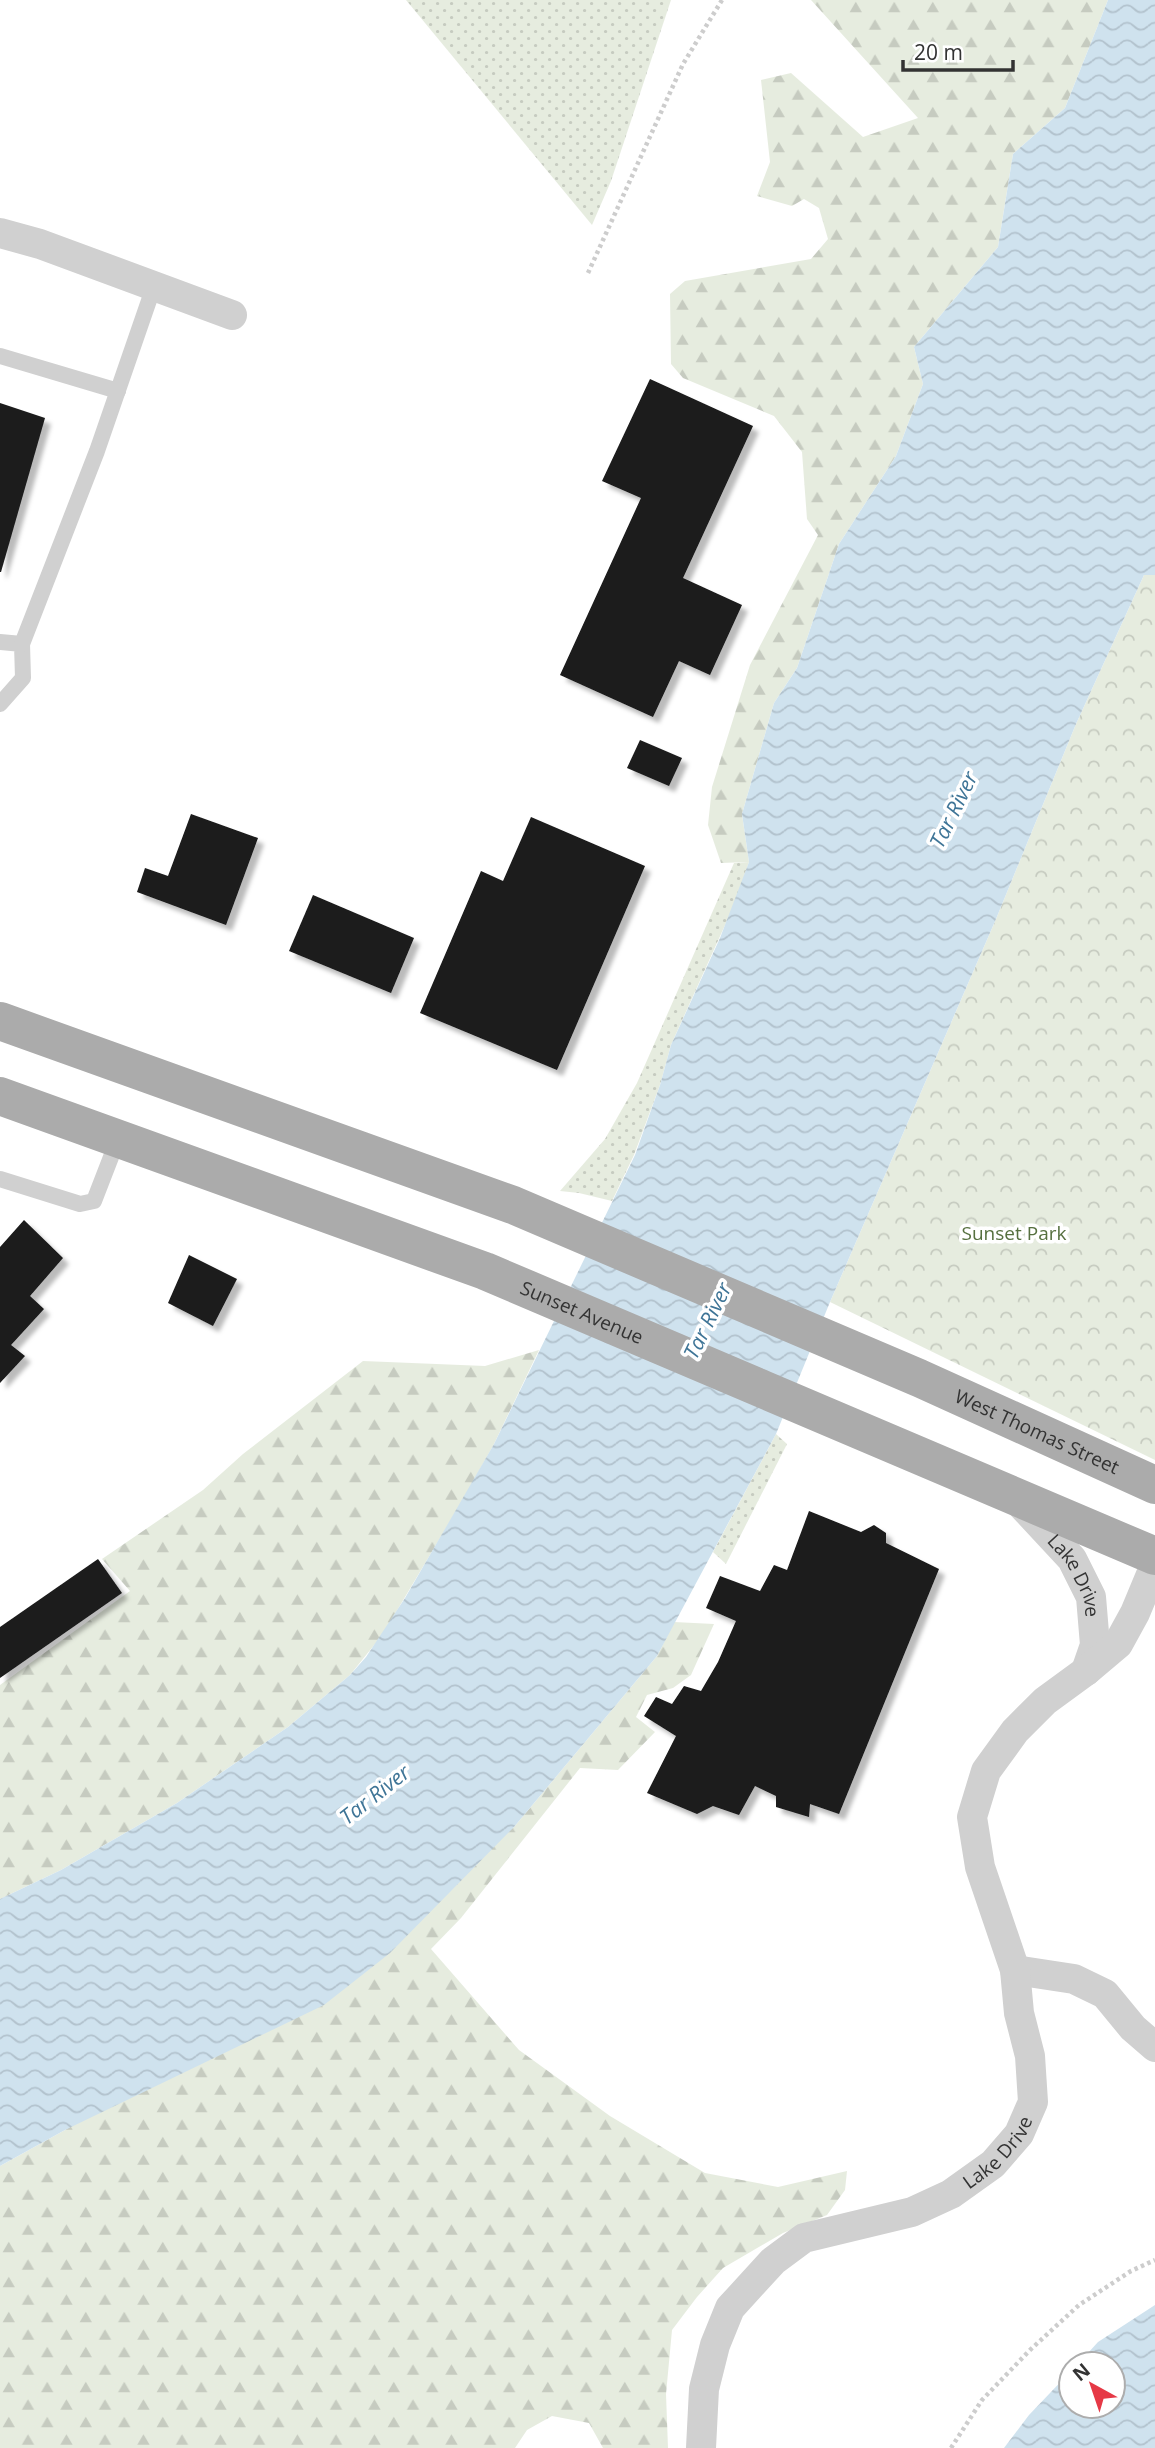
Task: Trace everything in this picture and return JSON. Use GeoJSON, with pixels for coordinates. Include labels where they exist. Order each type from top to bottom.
{"type":"FeatureCollection","features":[{"type":"Feature","properties":{"kind":"main road","name":"West Thomas Street"},"geometry":{"type":"LineString","coordinates":[[0,1021],[513,1205],[919,1378],[1155,1485]]}},
{"type":"Feature","properties":{"kind":"main road","name":"Sunset Avenue"},"geometry":{"type":"LineString","coordinates":[[0,1096],[485,1271],[1155,1556]]}},
{"type":"Feature","properties":{"kind":"street"},"geometry":{"type":"LineString","coordinates":[[0,233],[40,244],[232,315]]}},
{"type":"Feature","properties":{"kind":"street","name":"Lake Drive"},"geometry":{"type":"LineString","coordinates":[[1014,1497],[1072,1559],[1091,1597],[1095,1645],[1086,1671]]}},
{"type":"Feature","properties":{"kind":"street","name":"Lake Drive"},"geometry":{"type":"LineString","coordinates":[[701,2448],[704,2389],[715,2346],[730,2308],[773,2261],[804,2238],[912,2212],[951,2194],[993,2164],[1019,2134],[1033,2102],[1030,2056],[1019,2013],[1014,1970],[980,1867],[972,1817],[986,1771],[1015,1731],[1045,1700],[1118,1644],[1155,1566]]}},
{"type":"Feature","properties":{"kind":"street"},"geometry":{"type":"LineString","coordinates":[[1014,1970],[1074,1979],[1105,1994],[1133,2028],[1155,2047]]}},
{"type":"Feature","properties":{"kind":"lane"},"geometry":{"type":"LineString","coordinates":[[0,704],[23,678],[22,644],[97,451],[154,286]]}},
{"type":"Feature","properties":{"kind":"lane"},"geometry":{"type":"LineString","coordinates":[[0,356],[118,391]]}},
{"type":"Feature","properties":{"kind":"lane"},"geometry":{"type":"LineString","coordinates":[[0,642],[22,644]]}},
{"type":"Feature","properties":{"kind":"lane"},"geometry":{"type":"LineString","coordinates":[[0,1178],[80,1204],[94,1201],[118,1139]]}},
{"type":"Feature","properties":{"kind":"path"},"geometry":{"type":"LineString","coordinates":[[588,273],[683,64],[722,0]]}},
{"type":"Feature","properties":{"kind":"path"},"geometry":{"type":"LineString","coordinates":[[951,2448],[982,2400],[1030,2350],[1079,2305],[1131,2271],[1155,2260]]}},
{"type":"Feature","properties":{"kind":"green space"},"geometry":{"type":"Polygon","coordinates":[[[406,0],[671,0],[611,181],[592,225],[406,0]]]}},
{"type":"Feature","properties":{"kind":"green space"},"geometry":{"type":"Polygon","coordinates":[[[811,0],[1108,0],[1065,108],[1013,154],[998,247],[914,347],[923,384],[896,456],[839,544],[797,668],[774,703],[742,814],[749,862],[721,863],[708,825],[712,787],[750,665],[818,535],[807,519],[802,452],[774,416],[683,378],[671,364],[670,294],[685,281],[811,259],[828,239],[819,208],[804,199],[792,206],[757,196],[770,162],[761,80],[791,73],[863,137],[918,118],[811,0]]]}},
{"type":"Feature","properties":{"kind":"green space","name":"Sunset Park"},"geometry":{"type":"Polygon","coordinates":[[[1144,575],[1155,575],[1155,1460],[830,1302],[996,919],[1076,724],[1144,575]]]}},
{"type":"Feature","properties":{"kind":"green space"},"geometry":{"type":"Polygon","coordinates":[[[749,862],[735,903],[671,1045],[660,1085],[634,1155],[612,1201],[560,1191],[605,1139],[637,1083],[734,863],[749,862]]]}},
{"type":"Feature","properties":{"kind":"green space"},"geometry":{"type":"Polygon","coordinates":[[[539,1350],[494,1444],[465,1496],[383,1634],[350,1675],[288,1727],[177,1803],[61,1870],[0,1899],[0,1685],[130,1591],[102,1559],[203,1490],[243,1454],[363,1361],[485,1366],[539,1350]]]}},
{"type":"Feature","properties":{"kind":"green space"},"geometry":{"type":"Polygon","coordinates":[[[776,1434],[787,1444],[726,1564],[713,1552],[776,1434]]]}},
{"type":"Feature","properties":{"kind":"green space"},"geometry":{"type":"Polygon","coordinates":[[[674,1622],[714,1624],[691,1675],[673,1688],[647,1695],[636,1717],[655,1732],[618,1770],[580,1768],[461,1918],[431,1949],[519,2050],[610,2116],[705,2173],[778,2187],[847,2171],[845,2190],[827,2215],[783,2233],[723,2268],[672,2330],[666,2394],[668,2448],[603,2448],[589,2423],[552,2416],[527,2430],[515,2448],[0,2448],[0,2166],[65,2130],[514,1827],[657,1656],[674,1622]]]}},
{"type":"Feature","properties":{"kind":"water","name":"Tar River"},"geometry":{"type":"Polygon","coordinates":[[[1108,0],[1155,0],[1155,575],[1144,575],[1076,724],[996,919],[830,1302],[776,1434],[657,1656],[514,1827],[390,1953],[324,2005],[65,2130],[0,2166],[0,1899],[61,1870],[177,1803],[288,1727],[350,1675],[366,1657],[405,1598],[494,1444],[635,1155],[671,1045],[720,938],[749,862],[742,814],[774,703],[797,668],[839,544],[896,456],[923,384],[914,347],[998,247],[1013,154],[1065,108],[1108,0]]]}},
{"type":"Feature","properties":{"kind":"water"},"geometry":{"type":"Polygon","coordinates":[[[1155,2305],[1155,2448],[1004,2448],[1029,2415],[1057,2386],[1057,2420],[1127,2420],[1127,2350],[1091,2350],[1098,2342],[1155,2305]]]}},
{"type":"Feature","properties":{"kind":"building"},"geometry":{"type":"Polygon","coordinates":[[[650,379],[753,426],[683,578],[742,605],[710,675],[679,661],[653,717],[560,675],[641,498],[602,481],[650,379]]]}},
{"type":"Feature","properties":{"kind":"building"},"geometry":{"type":"Polygon","coordinates":[[[0,403],[45,418],[1,572],[0,572],[0,403]]]}},
{"type":"Feature","properties":{"kind":"building"},"geometry":{"type":"Polygon","coordinates":[[[640,740],[682,758],[669,786],[627,768],[640,740]]]}},
{"type":"Feature","properties":{"kind":"building"},"geometry":{"type":"Polygon","coordinates":[[[191,814],[258,838],[226,925],[137,892],[145,868],[168,876],[191,814]]]}},
{"type":"Feature","properties":{"kind":"building"},"geometry":{"type":"Polygon","coordinates":[[[531,817],[645,866],[557,1070],[420,1013],[481,871],[503,881],[531,817]]]}},
{"type":"Feature","properties":{"kind":"building"},"geometry":{"type":"Polygon","coordinates":[[[313,895],[414,938],[391,993],[289,951],[313,895]]]}},
{"type":"Feature","properties":{"kind":"building"},"geometry":{"type":"Polygon","coordinates":[[[24,1220],[63,1258],[30,1296],[44,1309],[11,1345],[25,1356],[0,1383],[0,1247],[24,1220]]]}},
{"type":"Feature","properties":{"kind":"building"},"geometry":{"type":"Polygon","coordinates":[[[189,1255],[237,1279],[213,1326],[168,1303],[189,1255]]]}},
{"type":"Feature","properties":{"kind":"building"},"geometry":{"type":"Polygon","coordinates":[[[809,1511],[861,1532],[874,1525],[886,1533],[886,1543],[939,1569],[839,1814],[810,1804],[809,1817],[776,1807],[776,1796],[755,1786],[739,1815],[713,1806],[697,1814],[647,1793],[676,1736],[644,1716],[656,1697],[672,1704],[684,1686],[701,1691],[718,1662],[736,1621],[706,1608],[720,1576],[760,1591],[774,1565],[787,1570],[809,1511]]]}},
{"type":"Feature","properties":{"kind":"building"},"geometry":{"type":"Polygon","coordinates":[[[98,1559],[122,1593],[0,1678],[0,1627],[98,1559]]]}}]}
